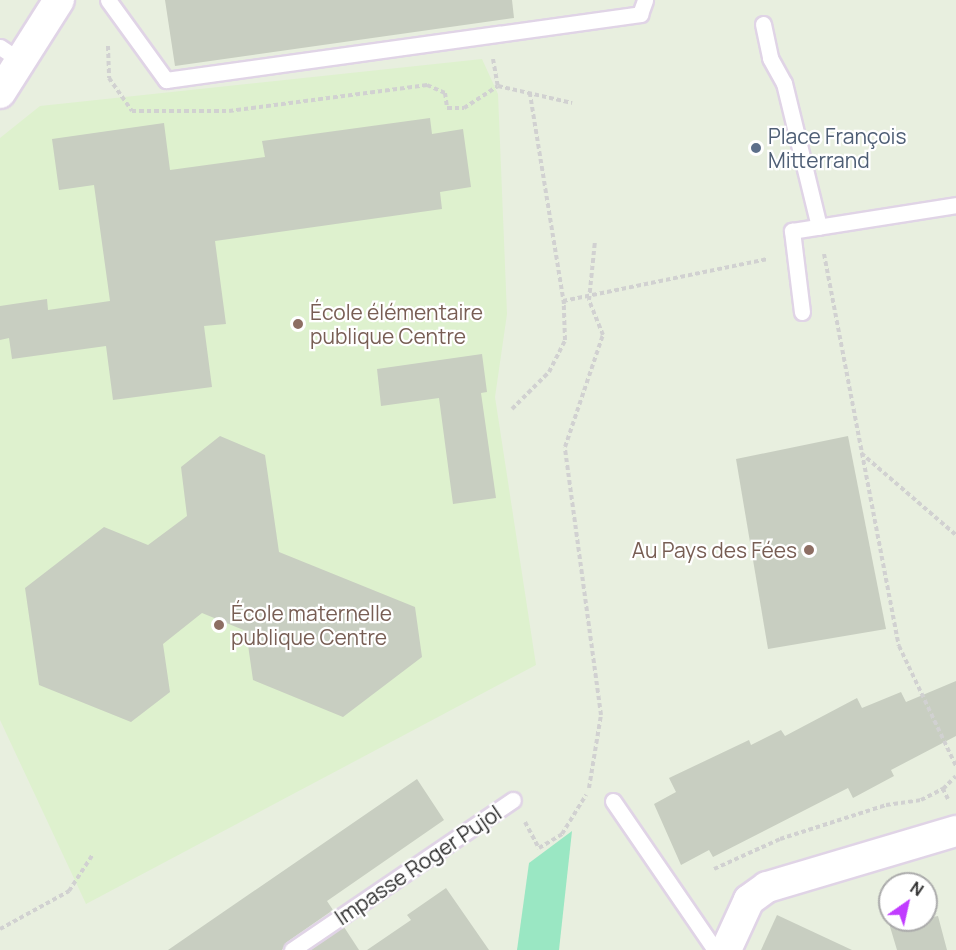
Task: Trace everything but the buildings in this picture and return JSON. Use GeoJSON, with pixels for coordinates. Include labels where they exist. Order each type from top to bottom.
{"type":"FeatureCollection","features":[{"type":"Feature","properties":{"kind":"street"},"geometry":{"type":"LineString","coordinates":[[0,93],[10,54],[59,0]]}},
{"type":"Feature","properties":{"kind":"street"},"geometry":{"type":"LineString","coordinates":[[726,950],[749,900],[767,887],[956,831]]}},
{"type":"Feature","properties":{"kind":"lane"},"geometry":{"type":"LineString","coordinates":[[108,0],[166,80],[640,14],[645,0]]}},
{"type":"Feature","properties":{"kind":"lane"},"geometry":{"type":"LineString","coordinates":[[763,24],[770,58],[784,83],[819,227]]}},
{"type":"Feature","properties":{"kind":"lane"},"geometry":{"type":"LineString","coordinates":[[802,312],[792,231],[956,205]]}},
{"type":"Feature","properties":{"kind":"lane","name":"Impasse Roger Pujol"},"geometry":{"type":"LineString","coordinates":[[292,950],[513,800]]}},
{"type":"Feature","properties":{"kind":"lane"},"geometry":{"type":"LineString","coordinates":[[613,801],[715,950]]}},
{"type":"Feature","properties":{"kind":"path"},"geometry":{"type":"LineString","coordinates":[[108,33],[109,78],[132,111],[229,111],[427,85],[445,93],[447,108],[464,108],[498,86],[572,103]]}},
{"type":"Feature","properties":{"kind":"path"},"geometry":{"type":"LineString","coordinates":[[512,409],[549,372],[565,340],[563,300],[530,93]]}},
{"type":"Feature","properties":{"kind":"path"},"geometry":{"type":"LineString","coordinates":[[819,227],[899,646],[956,766]]}},
{"type":"Feature","properties":{"kind":"path"},"geometry":{"type":"LineString","coordinates":[[513,800],[538,848],[562,834],[588,791],[601,715],[565,447],[603,336],[590,294],[595,242]]}},
{"type":"Feature","properties":{"kind":"path"},"geometry":{"type":"LineString","coordinates":[[563,300],[776,257]]}},
{"type":"Feature","properties":{"kind":"path"},"geometry":{"type":"LineString","coordinates":[[861,452],[956,535]]}},
{"type":"Feature","properties":{"kind":"path"},"geometry":{"type":"LineString","coordinates":[[714,869],[780,838],[886,805],[921,800],[944,789]]}},
{"type":"Feature","properties":{"kind":"path"},"geometry":{"type":"LineString","coordinates":[[588,791],[613,801]]}},
{"type":"Feature","properties":{"kind":"path"},"geometry":{"type":"LineString","coordinates":[[0,929],[69,891],[93,854]]}},
{"type":"Feature","properties":{"kind":"shaded area"},"geometry":{"type":"Polygon","coordinates":[[[482,59],[498,94],[507,314],[495,397],[536,665],[86,904],[0,720],[0,138],[40,106],[482,59]]]}},
{"type":"Feature","properties":{"kind":"green space"},"geometry":{"type":"Polygon","coordinates":[[[572,831],[559,950],[517,950],[529,863],[572,831]]]}},
{"type":"Feature","properties":{"kind":"place","name":"Place François Mitterrand"},"geometry":{"type":"Point","coordinates":[756,148]}},
{"type":"Feature","properties":{"kind":"place","name":"École élémentaire publique Centre"},"geometry":{"type":"Point","coordinates":[298,324]}},
{"type":"Feature","properties":{"kind":"place","name":"Au Pays des Fées"},"geometry":{"type":"Point","coordinates":[809,550]}},
{"type":"Feature","properties":{"kind":"place","name":"École maternelle publique Centre"},"geometry":{"type":"Point","coordinates":[219,625]}}]}
